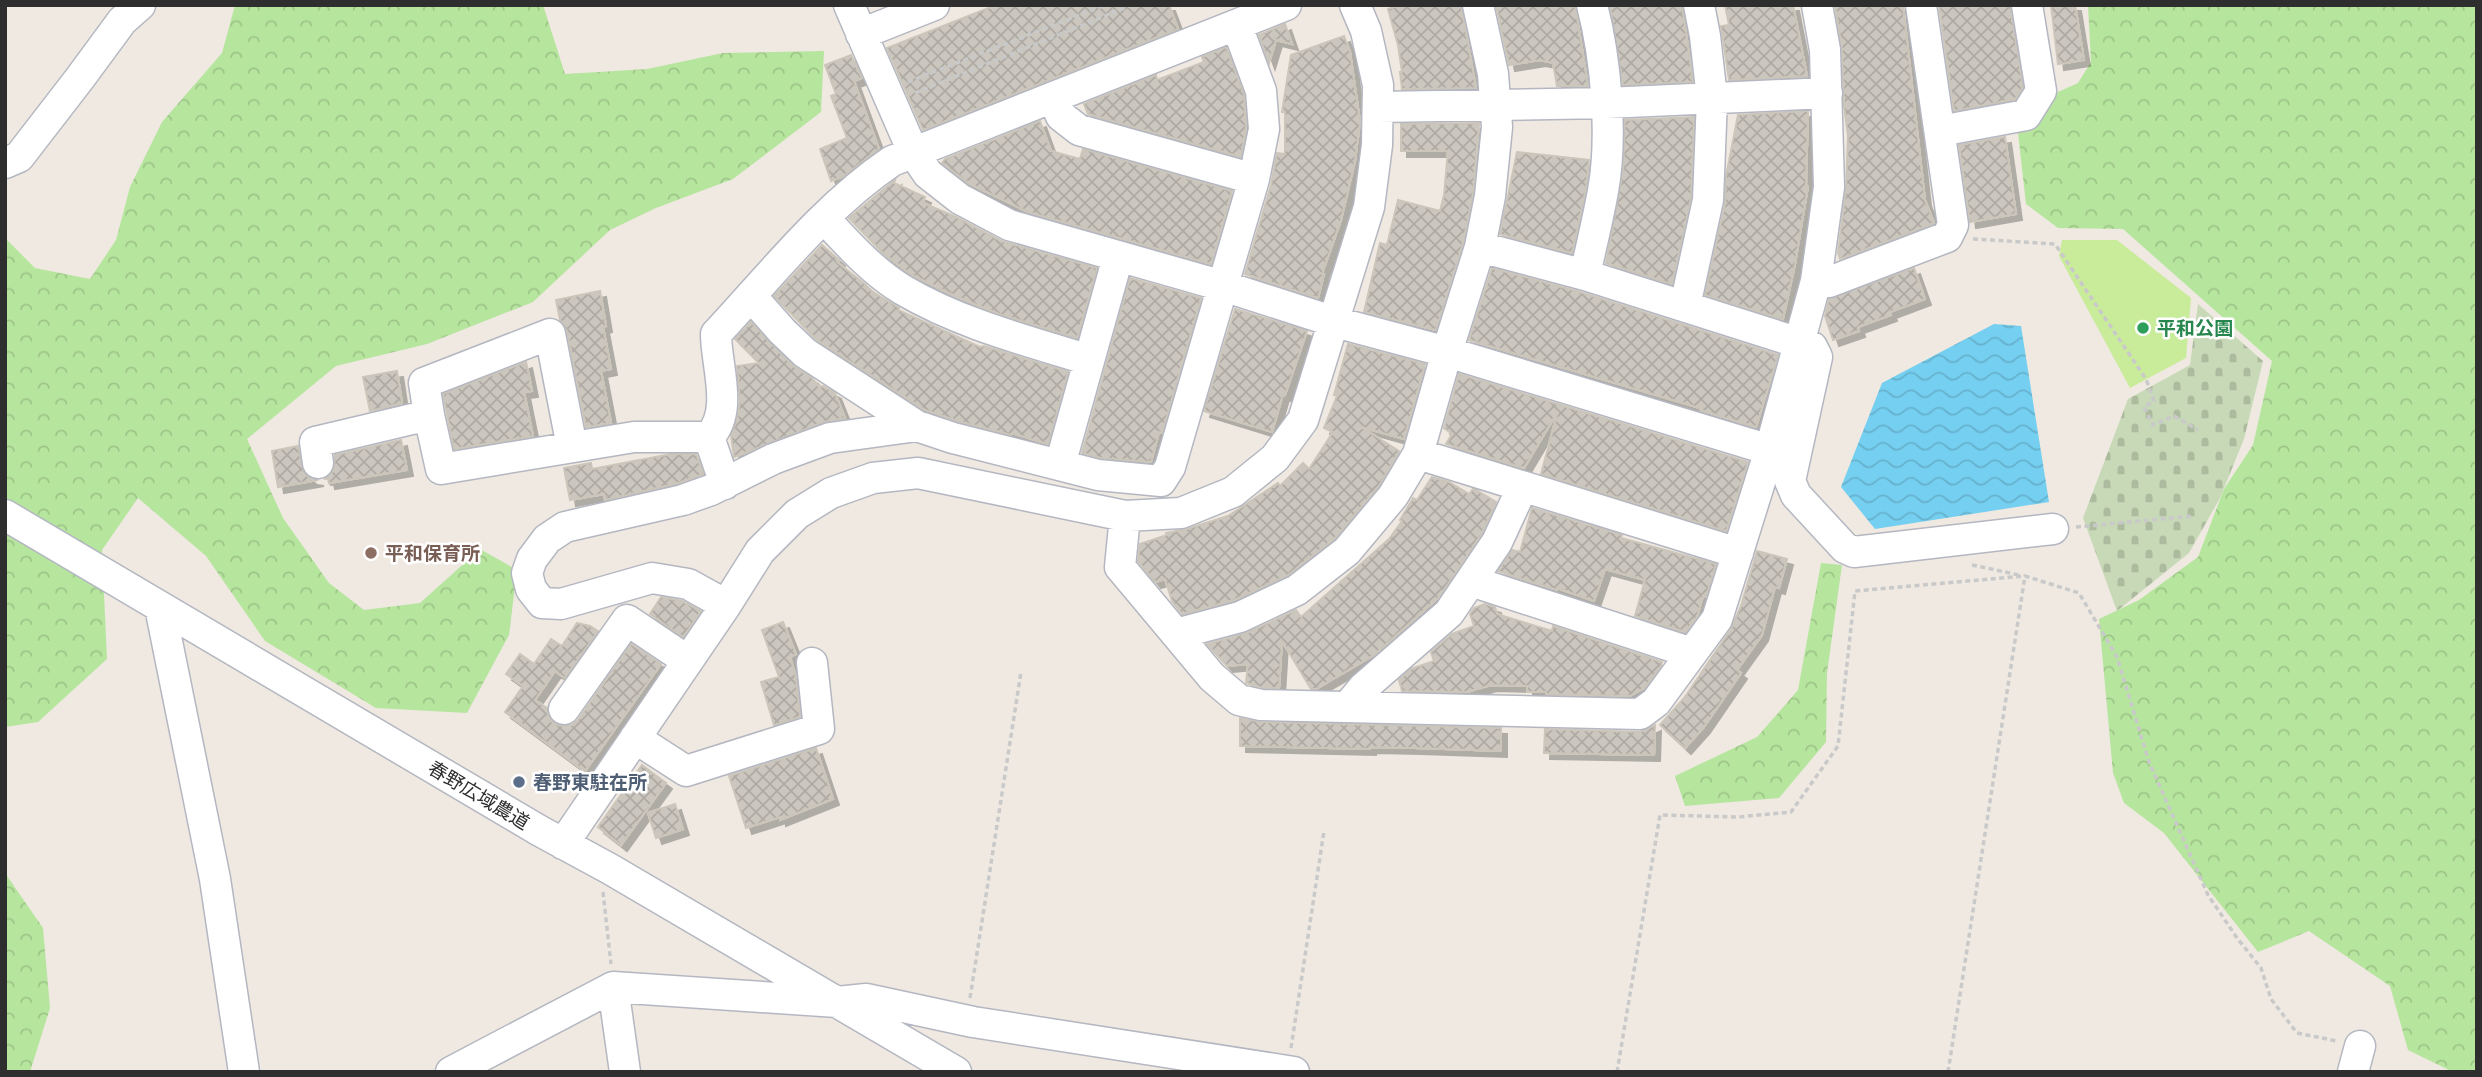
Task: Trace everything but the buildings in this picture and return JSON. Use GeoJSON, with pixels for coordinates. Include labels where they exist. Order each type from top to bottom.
{"type":"FeatureCollection","features":[{"type":"Feature","properties":{"kind":"street"},"geometry":{"type":"LineString","coordinates":[[5,163],[19,157],[122,21],[140,5]]}},
{"type":"Feature","properties":{"kind":"street"},"geometry":{"type":"LineString","coordinates":[[849,5],[912,152],[928,174],[960,199],[1009,225],[1223,286],[1335,322],[1447,352],[1770,450]]}},
{"type":"Feature","properties":{"kind":"street"},"geometry":{"type":"LineString","coordinates":[[861,34],[934,5]]}},
{"type":"Feature","properties":{"kind":"street"},"geometry":{"type":"LineString","coordinates":[[572,447],[550,334],[424,383],[441,469],[634,437],[709,437],[718,428],[723,401],[716,334],[824,218],[865,179],[892,161],[912,152],[1286,5]]}},
{"type":"Feature","properties":{"kind":"street"},"geometry":{"type":"LineString","coordinates":[[563,844],[760,551],[797,514],[831,494],[873,478],[918,473],[1125,516],[1181,513],[1233,492],[1275,458],[1303,420],[1369,207],[1377,145],[1378,85],[1366,31],[1355,5]]}},
{"type":"Feature","properties":{"kind":"street"},"geometry":{"type":"LineString","coordinates":[[1175,634],[1240,617],[1297,590],[1347,551],[1393,496],[1418,454],[1480,247],[1490,196],[1497,127],[1496,105],[1493,74],[1478,5]]}},
{"type":"Feature","properties":{"kind":"street"},"geometry":{"type":"LineString","coordinates":[[1585,275],[1604,189],[1608,136],[1592,5]]}},
{"type":"Feature","properties":{"kind":"street"},"geometry":{"type":"LineString","coordinates":[[1685,306],[1708,200],[1712,98],[1699,5]]}},
{"type":"Feature","properties":{"kind":"street"},"geometry":{"type":"LineString","coordinates":[[1125,516],[1120,567],[1212,677],[1239,700],[1261,705],[1640,714],[1656,702],[1717,619],[1770,450],[1816,281],[1829,187],[1825,50],[1817,5]]}},
{"type":"Feature","properties":{"kind":"street"},"geometry":{"type":"LineString","coordinates":[[1816,281],[1829,282],[1947,237],[1953,225],[1921,5]]}},
{"type":"Feature","properties":{"kind":"street"},"geometry":{"type":"LineString","coordinates":[[1940,131],[2026,115],[2041,91],[2027,5]]}},
{"type":"Feature","properties":{"kind":"street"},"geometry":{"type":"LineString","coordinates":[[751,296],[805,353],[917,426],[953,438],[1098,475],[1161,481],[1170,467],[1223,286],[1254,180],[1264,129],[1261,91],[1237,26]]}},
{"type":"Feature","properties":{"kind":"street"},"geometry":{"type":"LineString","coordinates":[[1378,107],[1606,103],[1827,93]]}},
{"type":"Feature","properties":{"kind":"street"},"geometry":{"type":"LineString","coordinates":[[1053,97],[1061,117],[1079,130],[1254,180]]}},
{"type":"Feature","properties":{"kind":"street"},"geometry":{"type":"LineString","coordinates":[[824,218],[855,252],[901,289],[966,322],[1089,360]]}},
{"type":"Feature","properties":{"kind":"street"},"geometry":{"type":"LineString","coordinates":[[1480,247],[1585,275],[1812,346],[1817,357],[1790,481],[1796,495],[1845,548],[1854,552],[2053,529]]}},
{"type":"Feature","properties":{"kind":"street"},"geometry":{"type":"LineString","coordinates":[[1060,465],[1118,257]]}},
{"type":"Feature","properties":{"kind":"street"},"geometry":{"type":"LineString","coordinates":[[318,463],[315,442],[429,415]]}},
{"type":"Feature","properties":{"kind":"street"},"geometry":{"type":"LineString","coordinates":[[726,605],[688,584],[652,578],[561,604],[542,603],[531,589],[527,573],[532,559],[547,538],[565,527],[683,500],[724,484],[773,459],[831,438],[917,426]]}},
{"type":"Feature","properties":{"kind":"street"},"geometry":{"type":"LineString","coordinates":[[709,437],[724,484]]}},
{"type":"Feature","properties":{"kind":"street"},"geometry":{"type":"LineString","coordinates":[[1418,454],[1738,552]]}},
{"type":"Feature","properties":{"kind":"street"},"geometry":{"type":"LineString","coordinates":[[1348,706],[1363,688],[1449,613],[1497,542],[1522,488]]}},
{"type":"Feature","properties":{"kind":"street","name":"春野広域農道"},"geometry":{"type":"LineString","coordinates":[[5,515],[956,1072]]}},
{"type":"Feature","properties":{"kind":"street"},"geometry":{"type":"LineString","coordinates":[[1471,581],[1692,653]]}},
{"type":"Feature","properties":{"kind":"street"},"geometry":{"type":"LineString","coordinates":[[160,607],[215,879],[243,1072]]}},
{"type":"Feature","properties":{"kind":"street"},"geometry":{"type":"LineString","coordinates":[[564,709],[626,620],[688,660]]}},
{"type":"Feature","properties":{"kind":"street"},"geometry":{"type":"LineString","coordinates":[[635,738],[686,771],[819,729],[812,663]]}},
{"type":"Feature","properties":{"kind":"street"},"geometry":{"type":"LineString","coordinates":[[451,1072],[613,987],[837,1002],[866,999],[1174,1063],[1291,1071]]}},
{"type":"Feature","properties":{"kind":"street"},"geometry":{"type":"LineString","coordinates":[[613,987],[625,1072]]}},
{"type":"Feature","properties":{"kind":"path"},"geometry":{"type":"LineString","coordinates":[[887,97],[1105,5]]}},
{"type":"Feature","properties":{"kind":"path"},"geometry":{"type":"LineString","coordinates":[[887,97],[1132,5]]}},
{"type":"Feature","properties":{"kind":"path"},"geometry":{"type":"LineString","coordinates":[[1947,237],[2055,244],[2146,379],[2154,401],[2144,407],[2153,425],[2174,416],[2199,430]]}},
{"type":"Feature","properties":{"kind":"path"},"geometry":{"type":"LineString","coordinates":[[2053,529],[2193,516]]}},
{"type":"Feature","properties":{"kind":"path"},"geometry":{"type":"LineString","coordinates":[[1948,1072],[2025,576]]}},
{"type":"Feature","properties":{"kind":"path"},"geometry":{"type":"LineString","coordinates":[[1618,1072],[1660,815],[1738,817],[1791,812],[1838,746],[1855,591],[2025,576],[2079,593],[2117,657],[2149,762],[2208,895],[2261,968],[2271,999],[2297,1033],[2356,1059]]}},
{"type":"Feature","properties":{"kind":"path"},"geometry":{"type":"LineString","coordinates":[[966,1020],[1021,672]]}},
{"type":"Feature","properties":{"kind":"path"},"geometry":{"type":"LineString","coordinates":[[1291,1071],[1324,831]]}},
{"type":"Feature","properties":{"kind":"path"},"geometry":{"type":"LineString","coordinates":[[610,869],[601,881],[613,987]]}},
{"type":"Feature","properties":{"kind":"green space"},"geometry":{"type":"Polygon","coordinates":[[[235,5],[543,5],[565,74],[647,69],[723,53],[824,51],[821,112],[733,179],[656,208],[610,230],[533,302],[427,344],[336,366],[247,439],[283,518],[329,583],[364,610],[420,603],[480,549],[517,570],[509,635],[467,713],[376,708],[265,641],[206,556],[138,498],[102,550],[107,659],[38,722],[5,727],[5,238],[35,268],[90,279],[116,240],[130,187],[162,122],[222,53],[235,5]]]}},
{"type":"Feature","properties":{"kind":"green space"},"geometry":{"type":"Polygon","coordinates":[[[2088,5],[2477,5],[2477,1072],[2453,1072],[2408,1050],[2390,986],[2309,931],[2258,952],[2164,833],[2124,803],[2113,773],[2099,619],[2139,600],[2198,557],[2224,489],[2253,445],[2272,361],[2123,229],[2058,228],[2026,204],[2018,133],[2049,96],[2078,83],[2091,62],[2088,5]]]}},
{"type":"Feature","properties":{"kind":"green space","name":"平和公園"},"geometry":{"type":"Polygon","coordinates":[[[2062,240],[2117,240],[2191,298],[2186,358],[2130,388],[2059,256],[2062,240]]]}},
{"type":"Feature","properties":{"kind":"green space"},"geometry":{"type":"Polygon","coordinates":[[[2198,304],[2263,361],[2244,439],[2220,498],[2189,553],[2117,611],[2083,518],[2128,399],[2190,365],[2198,304]]]}},
{"type":"Feature","properties":{"kind":"green space"},"geometry":{"type":"Polygon","coordinates":[[[1821,563],[1842,565],[1827,673],[1826,742],[1779,798],[1685,806],[1675,776],[1757,737],[1798,690],[1821,563]]]}},
{"type":"Feature","properties":{"kind":"green space"},"geometry":{"type":"Polygon","coordinates":[[[5,873],[43,928],[50,1008],[30,1072],[5,1072],[5,873]]]}},
{"type":"Feature","properties":{"kind":"water"},"geometry":{"type":"Polygon","coordinates":[[[1994,324],[2021,326],[2049,502],[1875,529],[1841,487],[1882,383],[1994,324]]]}},
{"type":"Feature","properties":{"kind":"place","name":"平和公園"},"geometry":{"type":"Point","coordinates":[2143,328]}},
{"type":"Feature","properties":{"kind":"place","name":"平和保育所"},"geometry":{"type":"Point","coordinates":[371,553]}},
{"type":"Feature","properties":{"kind":"place","name":"春野東駐在所"},"geometry":{"type":"Point","coordinates":[519,782]}}]}
